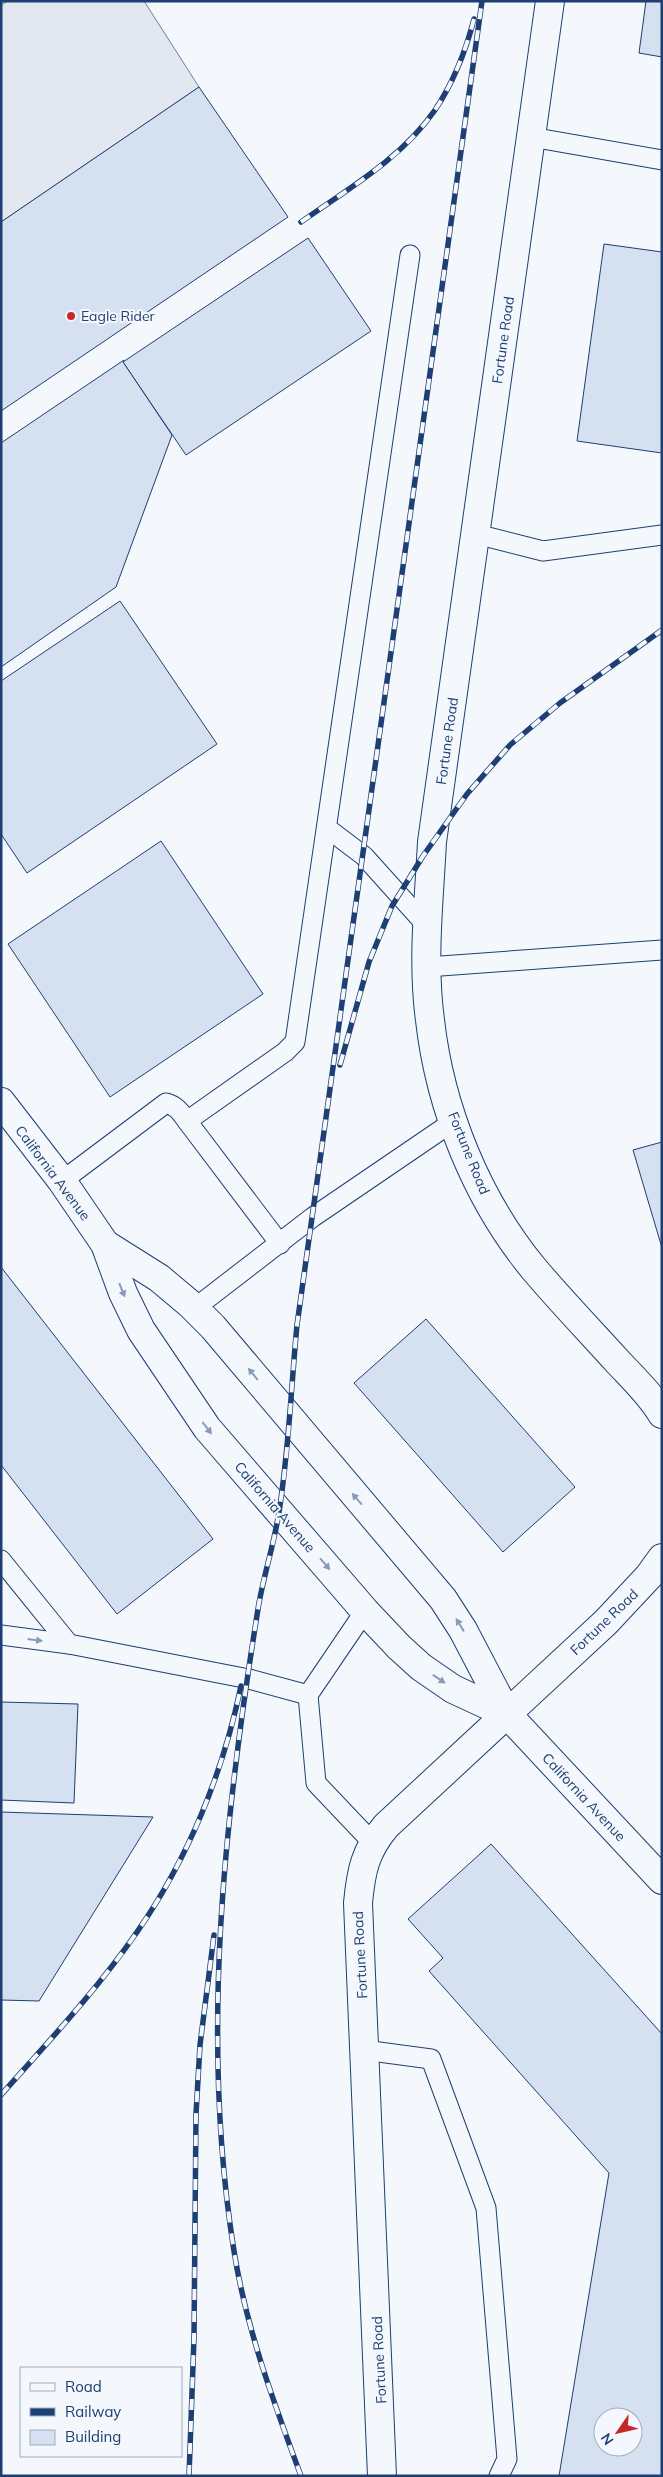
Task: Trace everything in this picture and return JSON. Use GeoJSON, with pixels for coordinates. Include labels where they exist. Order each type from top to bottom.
{"type":"FeatureCollection","features":[{"type":"Feature","properties":{"kind":"street","name":"Fortune Road"},"geometry":{"type":"LineString","coordinates":[[550,1],[432,842],[427,926],[430,1021],[441,1080],[454,1121],[474,1173],[512,1241],[662,1414]]}},
{"type":"Feature","properties":{"kind":"street","name":"California Avenue"},"geometry":{"type":"LineString","coordinates":[[1,1102],[62,1181],[105,1244],[130,1308],[173,1382],[207,1428],[365,1611],[421,1668],[453,1689],[507,1714]]}},
{"type":"Feature","properties":{"kind":"street","name":"California Avenue"},"geometry":{"type":"LineString","coordinates":[[105,1244],[159,1278],[195,1308],[238,1355],[443,1599],[463,1630],[507,1714],[662,1880]]}},
{"type":"Feature","properties":{"kind":"street","name":"Fortune Road"},"geometry":{"type":"LineString","coordinates":[[382,2476],[358,1903],[364,1865],[372,1842],[386,1826],[606,1622],[650,1576],[662,1558]]}},
{"type":"Feature","properties":{"kind":"lane"},"geometry":{"type":"LineString","coordinates":[[531,137],[662,160]]}},
{"type":"Feature","properties":{"kind":"lane"},"geometry":{"type":"LineString","coordinates":[[187,1121],[285,1052],[295,1042],[410,256]]}},
{"type":"Feature","properties":{"kind":"lane"},"geometry":{"type":"LineString","coordinates":[[476,534],[544,551],[662,535]]}},
{"type":"Feature","properties":{"kind":"lane"},"geometry":{"type":"LineString","coordinates":[[327,828],[364,856],[427,926]]}},
{"type":"Feature","properties":{"kind":"lane"},"geometry":{"type":"LineString","coordinates":[[428,967],[662,950]]}},
{"type":"Feature","properties":{"kind":"lane"},"geometry":{"type":"LineString","coordinates":[[62,1181],[166,1103],[176,1107],[280,1244]]}},
{"type":"Feature","properties":{"kind":"lane"},"geometry":{"type":"LineString","coordinates":[[195,1308],[313,1217],[454,1121]]}},
{"type":"Feature","properties":{"kind":"lane"},"geometry":{"type":"LineString","coordinates":[[1,1560],[69,1644]]}},
{"type":"Feature","properties":{"kind":"lane"},"geometry":{"type":"LineString","coordinates":[[365,1611],[308,1695],[316,1783],[372,1842]]}},
{"type":"Feature","properties":{"kind":"lane"},"geometry":{"type":"LineString","coordinates":[[1,1635],[69,1644],[249,1679],[308,1695]]}},
{"type":"Feature","properties":{"kind":"lane"},"geometry":{"type":"LineString","coordinates":[[364,2050],[431,2060],[486,2208],[508,2459],[499,2476]]}},
{"type":"Feature","properties":{"kind":"shaded area"},"geometry":{"type":"Polygon","coordinates":[[[8,1],[144,1],[199,87],[1,222],[1,5],[8,1]]]}},
{"type":"Feature","properties":{"kind":"building"},"geometry":{"type":"Polygon","coordinates":[[[646,1],[662,1],[662,57],[639,53],[646,1]]]}},
{"type":"Feature","properties":{"kind":"building","name":"Eagle Rider"},"geometry":{"type":"Polygon","coordinates":[[[199,87],[288,217],[1,411],[1,222],[199,87]]]}},
{"type":"Feature","properties":{"kind":"building"},"geometry":{"type":"Polygon","coordinates":[[[308,238],[371,331],[186,455],[123,362],[308,238]]]}},
{"type":"Feature","properties":{"kind":"building"},"geometry":{"type":"Polygon","coordinates":[[[604,244],[662,252],[662,453],[577,441],[604,244]]]}},
{"type":"Feature","properties":{"kind":"building"},"geometry":{"type":"Polygon","coordinates":[[[124,360],[123,362],[172,435],[116,587],[1,667],[1,443],[124,360]]]}},
{"type":"Feature","properties":{"kind":"building"},"geometry":{"type":"Polygon","coordinates":[[[120,601],[217,744],[27,873],[1,834],[1,681],[120,601]]]}},
{"type":"Feature","properties":{"kind":"building"},"geometry":{"type":"Polygon","coordinates":[[[161,841],[263,994],[110,1097],[8,944],[161,841]]]}},
{"type":"Feature","properties":{"kind":"building"},"geometry":{"type":"Polygon","coordinates":[[[662,1142],[662,1248],[633,1150],[662,1142]]]}},
{"type":"Feature","properties":{"kind":"building"},"geometry":{"type":"Polygon","coordinates":[[[1,1267],[213,1539],[117,1614],[1,1465],[1,1267]]]}},
{"type":"Feature","properties":{"kind":"building"},"geometry":{"type":"Polygon","coordinates":[[[426,1319],[575,1487],[503,1552],[354,1383],[426,1319]]]}},
{"type":"Feature","properties":{"kind":"building"},"geometry":{"type":"Polygon","coordinates":[[[1,1702],[78,1704],[74,1803],[1,1800],[1,1702]]]}},
{"type":"Feature","properties":{"kind":"building"},"geometry":{"type":"Polygon","coordinates":[[[1,1812],[153,1817],[39,2001],[1,2000],[1,1812]]]}},
{"type":"Feature","properties":{"kind":"building"},"geometry":{"type":"Polygon","coordinates":[[[491,1844],[662,2034],[662,2476],[559,2476],[609,2173],[429,1971],[443,1958],[408,1919],[491,1844]]]}},
{"type":"Feature","properties":{"kind":"railway"},"geometry":{"type":"LineString","coordinates":[[301,2476],[253,2337],[234,2251],[224,2171],[219,2091],[218,2010],[220,1930],[226,1849],[246,1688],[260,1597],[277,1524],[282,1489],[288,1442],[297,1325],[482,1]]}},
{"type":"Feature","properties":{"kind":"railway"},"geometry":{"type":"LineString","coordinates":[[301,222],[373,172],[407,143],[422,127],[442,100],[453,78],[474,19]]}},
{"type":"Feature","properties":{"kind":"railway"},"geometry":{"type":"LineString","coordinates":[[340,1065],[369,962],[392,906],[423,856],[467,794],[510,745],[560,703],[662,630]]}},
{"type":"Feature","properties":{"kind":"railway"},"geometry":{"type":"LineString","coordinates":[[1,2095],[72,2015],[122,1953],[155,1904],[188,1845],[214,1783],[241,1686]]}},
{"type":"Feature","properties":{"kind":"railway"},"geometry":{"type":"LineString","coordinates":[[189,2476],[194,2338],[196,2114],[200,2045],[214,1935]]}},
{"type":"Feature","properties":{"kind":"place","name":"Eagle Rider"},"geometry":{"type":"Point","coordinates":[71,316]}}]}
